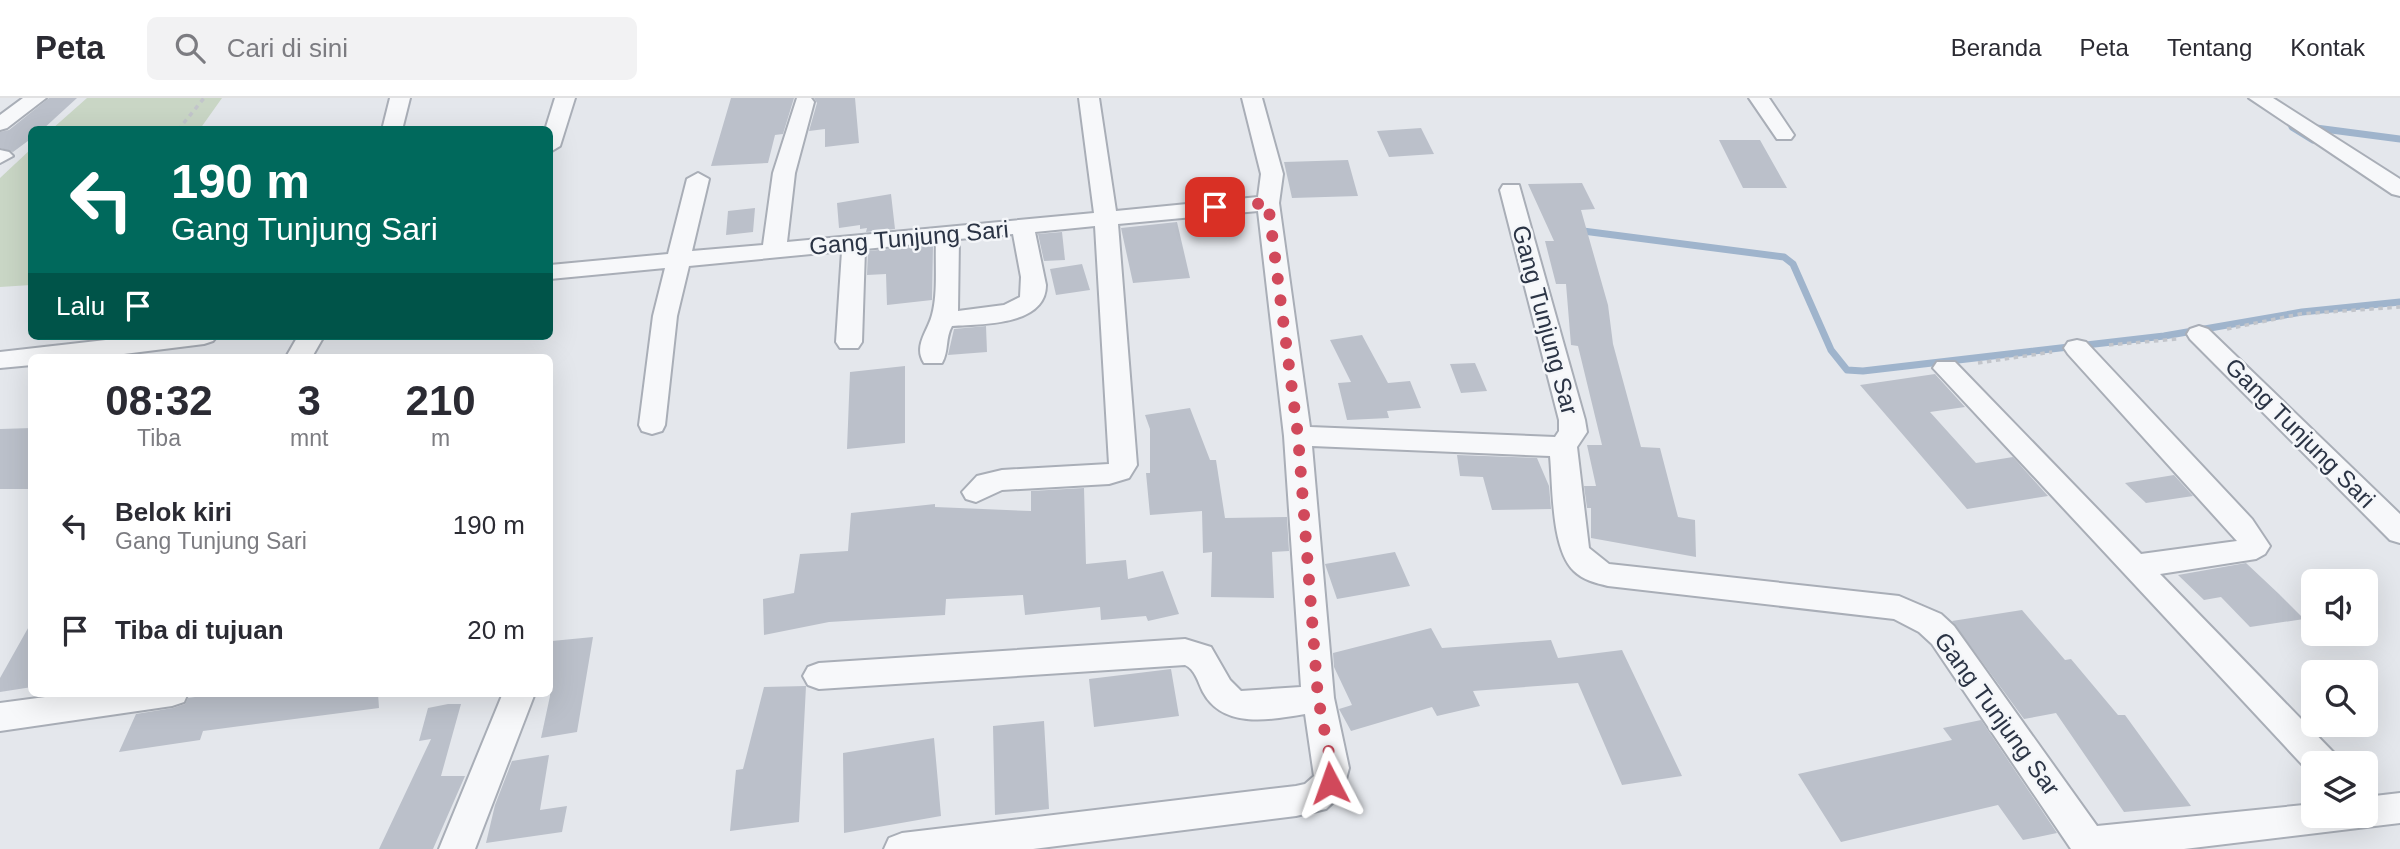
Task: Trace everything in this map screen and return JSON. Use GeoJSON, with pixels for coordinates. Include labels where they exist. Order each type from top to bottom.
{"type":"FeatureCollection","features":[{"type":"Feature","properties":{"kind":"street"},"geometry":{"type":"LineString","coordinates":[[0,124],[36,98]]}},
{"type":"Feature","properties":{"kind":"street"},"geometry":{"type":"LineString","coordinates":[[393,126],[400,98]]}},
{"type":"Feature","properties":{"kind":"street"},"geometry":{"type":"LineString","coordinates":[[553,136],[565,98]]}},
{"type":"Feature","properties":{"kind":"street"},"geometry":{"type":"LineString","coordinates":[[975,492],[987,483],[1002,480],[1108,474],[1119,471],[1123,465],[1106,218],[1089,98]]}},
{"type":"Feature","properties":{"kind":"street"},"geometry":{"type":"LineString","coordinates":[[902,849],[1296,801],[1314,798],[1330,783],[1332,768],[1318,698],[1298,436],[1268,203],[1272,174],[1252,98]]}},
{"type":"Feature","properties":{"kind":"street"},"geometry":{"type":"LineString","coordinates":[[1759,98],[1784,135]]}},
{"type":"Feature","properties":{"kind":"street"},"geometry":{"type":"LineString","coordinates":[[2259,98],[2400,189]]}},
{"type":"Feature","properties":{"kind":"street"},"geometry":{"type":"LineString","coordinates":[[774,251],[784,173],[804,102]]}},
{"type":"Feature","properties":{"kind":"street"},"geometry":{"type":"LineString","coordinates":[[652,425],[664,316],[676,258],[698,178]]}},
{"type":"Feature","properties":{"kind":"street","name":"Gang Tunjung Sar"},"geometry":{"type":"LineString","coordinates":[[1511,190],[1572,421],[1573,432],[1563,447],[1574,548],[1580,560],[1592,570],[1608,575],[1899,608],[1930,623],[1943,635],[2090,846],[2301,820]]}},
{"type":"Feature","properties":{"kind":"street","name":"Gang Tunjung Sari"},"geometry":{"type":"LineString","coordinates":[[553,272],[676,258],[948,236],[1268,203]]}},
{"type":"Feature","properties":{"kind":"street"},"geometry":{"type":"LineString","coordinates":[[944,319],[1014,312],[1029,304],[1034,293],[1023,227]]}},
{"type":"Feature","properties":{"kind":"street"},"geometry":{"type":"LineString","coordinates":[[933,357],[935,333],[944,319],[948,236]]}},
{"type":"Feature","properties":{"kind":"street"},"geometry":{"type":"LineString","coordinates":[[849,342],[854,244]]}},
{"type":"Feature","properties":{"kind":"street","name":"Gang Tunjung Sari"},"geometry":{"type":"LineString","coordinates":[[2199,334],[2400,532]]}},
{"type":"Feature","properties":{"kind":"street"},"geometry":{"type":"LineString","coordinates":[[58,354],[172,340]]}},
{"type":"Feature","properties":{"kind":"street"},"geometry":{"type":"LineString","coordinates":[[2077,348],[2242,526],[2255,546],[2246,551],[2133,566]]}},
{"type":"Feature","properties":{"kind":"street"},"geometry":{"type":"LineString","coordinates":[[0,360],[28,358]]}},
{"type":"Feature","properties":{"kind":"street"},"geometry":{"type":"LineString","coordinates":[[1946,368],[2310,751]]}},
{"type":"Feature","properties":{"kind":"street","name":"Gang Tunjung Sar"},"geometry":{"type":"LineString","coordinates":[[1298,436],[1563,447]]}},
{"type":"Feature","properties":{"kind":"street"},"geometry":{"type":"LineString","coordinates":[[819,676],[1185,652],[1200,656],[1226,699],[1235,705],[1248,707],[1318,698]]}},
{"type":"Feature","properties":{"kind":"street"},"geometry":{"type":"LineString","coordinates":[[0,717],[143,697]]}},
{"type":"Feature","properties":{"kind":"street"},"geometry":{"type":"LineString","coordinates":[[457,849],[517,697]]}},
{"type":"Feature","properties":{"kind":"path"},"geometry":{"type":"LineString","coordinates":[[181,126],[204,98]]}},
{"type":"Feature","properties":{"kind":"green space"},"geometry":{"type":"Polygon","coordinates":[[[87,98],[222,98],[202,126],[55,126],[87,98]]]}},
{"type":"Feature","properties":{"kind":"green space"},"geometry":{"type":"Polygon","coordinates":[[[28,152],[28,285],[0,287],[0,178],[28,152]]]}},
{"type":"Feature","properties":{"kind":"building"},"geometry":{"type":"Polygon","coordinates":[[[49,98],[77,98],[46,126],[28,126],[28,141],[13,152],[0,148],[0,132],[9,130],[49,98]]]}},
{"type":"Feature","properties":{"kind":"building"},"geometry":{"type":"Polygon","coordinates":[[[731,98],[794,98],[783,134],[775,135],[768,163],[711,166],[731,98]]]}},
{"type":"Feature","properties":{"kind":"building"},"geometry":{"type":"Polygon","coordinates":[[[814,98],[855,98],[859,143],[825,147],[825,129],[809,131],[817,103],[814,98]]]}},
{"type":"Feature","properties":{"kind":"building"},"geometry":{"type":"Polygon","coordinates":[[[1421,128],[1434,154],[1389,157],[1377,131],[1421,128]]]}},
{"type":"Feature","properties":{"kind":"building"},"geometry":{"type":"Polygon","coordinates":[[[1719,140],[1760,140],[1787,188],[1743,188],[1719,140]]]}},
{"type":"Feature","properties":{"kind":"building"},"geometry":{"type":"Polygon","coordinates":[[[1348,160],[1358,196],[1292,198],[1284,162],[1348,160]]]}},
{"type":"Feature","properties":{"kind":"building"},"geometry":{"type":"Polygon","coordinates":[[[1582,183],[1595,209],[1581,210],[1608,305],[1613,344],[1641,447],[1660,448],[1678,517],[1695,520],[1696,557],[1591,538],[1591,508],[1587,508],[1584,486],[1596,486],[1587,445],[1602,445],[1578,346],[1571,345],[1566,284],[1556,284],[1545,241],[1554,241],[1528,184],[1582,183]]]}},
{"type":"Feature","properties":{"kind":"building"},"geometry":{"type":"Polygon","coordinates":[[[891,194],[895,229],[866,232],[867,228],[860,229],[860,225],[839,228],[837,203],[891,194]]]}},
{"type":"Feature","properties":{"kind":"building"},"geometry":{"type":"Polygon","coordinates":[[[755,208],[753,232],[726,235],[728,211],[755,208]]]}},
{"type":"Feature","properties":{"kind":"building"},"geometry":{"type":"Polygon","coordinates":[[[1177,222],[1190,278],[1133,283],[1121,228],[1177,222]]]}},
{"type":"Feature","properties":{"kind":"building"},"geometry":{"type":"Polygon","coordinates":[[[1062,232],[1065,260],[1044,261],[1038,234],[1062,232]]]}},
{"type":"Feature","properties":{"kind":"building"},"geometry":{"type":"Polygon","coordinates":[[[933,245],[932,300],[887,305],[886,274],[867,275],[868,251],[933,245]]]}},
{"type":"Feature","properties":{"kind":"building"},"geometry":{"type":"Polygon","coordinates":[[[1082,264],[1090,290],[1056,295],[1050,269],[1082,264]]]}},
{"type":"Feature","properties":{"kind":"building"},"geometry":{"type":"Polygon","coordinates":[[[986,326],[987,352],[948,355],[954,329],[986,326]]]}},
{"type":"Feature","properties":{"kind":"building"},"geometry":{"type":"Polygon","coordinates":[[[1362,335],[1388,383],[1410,381],[1421,408],[1387,411],[1389,418],[1347,420],[1338,383],[1351,382],[1330,340],[1362,335]]]}},
{"type":"Feature","properties":{"kind":"building"},"geometry":{"type":"Polygon","coordinates":[[[1475,363],[1487,391],[1461,393],[1450,364],[1475,363]]]}},
{"type":"Feature","properties":{"kind":"building"},"geometry":{"type":"Polygon","coordinates":[[[905,366],[905,443],[847,449],[850,372],[905,366]]]}},
{"type":"Feature","properties":{"kind":"building"},"geometry":{"type":"Polygon","coordinates":[[[1935,374],[1965,407],[1930,412],[1976,463],[2013,457],[2048,496],[1967,509],[1860,385],[1935,374]]]}},
{"type":"Feature","properties":{"kind":"building"},"geometry":{"type":"Polygon","coordinates":[[[1190,408],[1210,460],[1216,460],[1225,518],[1287,517],[1289,551],[1272,552],[1274,598],[1211,597],[1212,552],[1203,553],[1202,511],[1150,515],[1146,473],[1150,473],[1150,429],[1145,415],[1190,408]]]}},
{"type":"Feature","properties":{"kind":"building"},"geometry":{"type":"Polygon","coordinates":[[[28,428],[28,489],[0,489],[0,429],[28,428]]]}},
{"type":"Feature","properties":{"kind":"building"},"geometry":{"type":"Polygon","coordinates":[[[1457,455],[1537,458],[1549,486],[1551,509],[1492,510],[1483,477],[1460,476],[1457,455]]]}},
{"type":"Feature","properties":{"kind":"building"},"geometry":{"type":"Polygon","coordinates":[[[2174,475],[2193,496],[2146,503],[2125,483],[2174,475]]]}},
{"type":"Feature","properties":{"kind":"building"},"geometry":{"type":"Polygon","coordinates":[[[1084,488],[1086,564],[1126,560],[1128,579],[1163,571],[1179,614],[1148,621],[1146,616],[1101,620],[1100,607],[1025,615],[1023,595],[946,599],[945,615],[829,622],[764,635],[763,599],[794,593],[800,554],[848,551],[851,513],[935,504],[935,507],[1031,511],[1031,491],[1084,488]]]}},
{"type":"Feature","properties":{"kind":"building"},"geometry":{"type":"Polygon","coordinates":[[[1395,552],[1410,586],[1337,599],[1325,564],[1395,552]]]}},
{"type":"Feature","properties":{"kind":"building"},"geometry":{"type":"Polygon","coordinates":[[[2246,563],[2301,616],[2301,619],[2250,627],[2221,597],[2204,600],[2178,575],[2246,563]]]}},
{"type":"Feature","properties":{"kind":"building"},"geometry":{"type":"Polygon","coordinates":[[[2022,610],[2065,660],[2071,659],[2118,715],[2125,715],[2191,806],[2124,812],[2056,713],[2024,719],[1952,621],[2022,610]]]}},
{"type":"Feature","properties":{"kind":"building"},"geometry":{"type":"Polygon","coordinates":[[[28,628],[28,688],[0,692],[0,678],[28,628]]]}},
{"type":"Feature","properties":{"kind":"building"},"geometry":{"type":"Polygon","coordinates":[[[1431,628],[1442,648],[1551,640],[1558,658],[1622,650],[1682,776],[1622,785],[1578,683],[1473,691],[1480,706],[1437,716],[1432,707],[1351,731],[1339,709],[1352,705],[1334,667],[1333,653],[1431,628]]]}},
{"type":"Feature","properties":{"kind":"building"},"geometry":{"type":"Polygon","coordinates":[[[593,637],[577,732],[541,738],[550,697],[553,697],[553,641],[593,637]]]}},
{"type":"Feature","properties":{"kind":"building"},"geometry":{"type":"Polygon","coordinates":[[[1171,669],[1179,716],[1094,727],[1089,679],[1171,669]]]}},
{"type":"Feature","properties":{"kind":"building"},"geometry":{"type":"Polygon","coordinates":[[[806,686],[799,822],[730,831],[736,770],[743,769],[764,687],[806,686]]]}},
{"type":"Feature","properties":{"kind":"building"},"geometry":{"type":"Polygon","coordinates":[[[378,697],[379,708],[203,731],[200,740],[119,752],[136,714],[173,708],[185,704],[188,698],[378,697]]]}},
{"type":"Feature","properties":{"kind":"building"},"geometry":{"type":"Polygon","coordinates":[[[461,704],[441,776],[465,776],[433,849],[379,849],[431,739],[419,741],[428,708],[461,704]]]}},
{"type":"Feature","properties":{"kind":"building"},"geometry":{"type":"Polygon","coordinates":[[[1981,720],[2057,833],[2023,840],[1998,805],[1841,842],[1798,774],[1952,740],[1943,728],[1981,720]]]}},
{"type":"Feature","properties":{"kind":"building"},"geometry":{"type":"Polygon","coordinates":[[[1044,721],[1049,809],[995,815],[993,726],[1044,721]]]}},
{"type":"Feature","properties":{"kind":"building"},"geometry":{"type":"Polygon","coordinates":[[[934,738],[941,816],[844,833],[843,753],[934,738]]]}},
{"type":"Feature","properties":{"kind":"building"},"geometry":{"type":"Polygon","coordinates":[[[549,755],[540,810],[567,806],[562,832],[486,843],[495,805],[512,761],[549,755]]]}},
{"type":"Feature","properties":{"kind":"waterway"},"geometry":{"type":"LineString","coordinates":[[2295,126],[2292,127],[2313,140]]}},
{"type":"Feature","properties":{"kind":"waterway"},"geometry":{"type":"LineString","coordinates":[[2316,128],[2400,139]]}},
{"type":"Feature","properties":{"kind":"waterway"},"geometry":{"type":"LineString","coordinates":[[1583,231],[1784,257],[1793,264],[1831,350],[1847,370],[1863,371],[2164,336],[2302,312],[2400,302]]}},
{"type":"Feature","properties":{"kind":"route"},"geometry":{"type":"LineString","coordinates":[[1215,207],[1268,203],[1298,436],[1318,698],[1332,768],[1330,783]]}}]}
